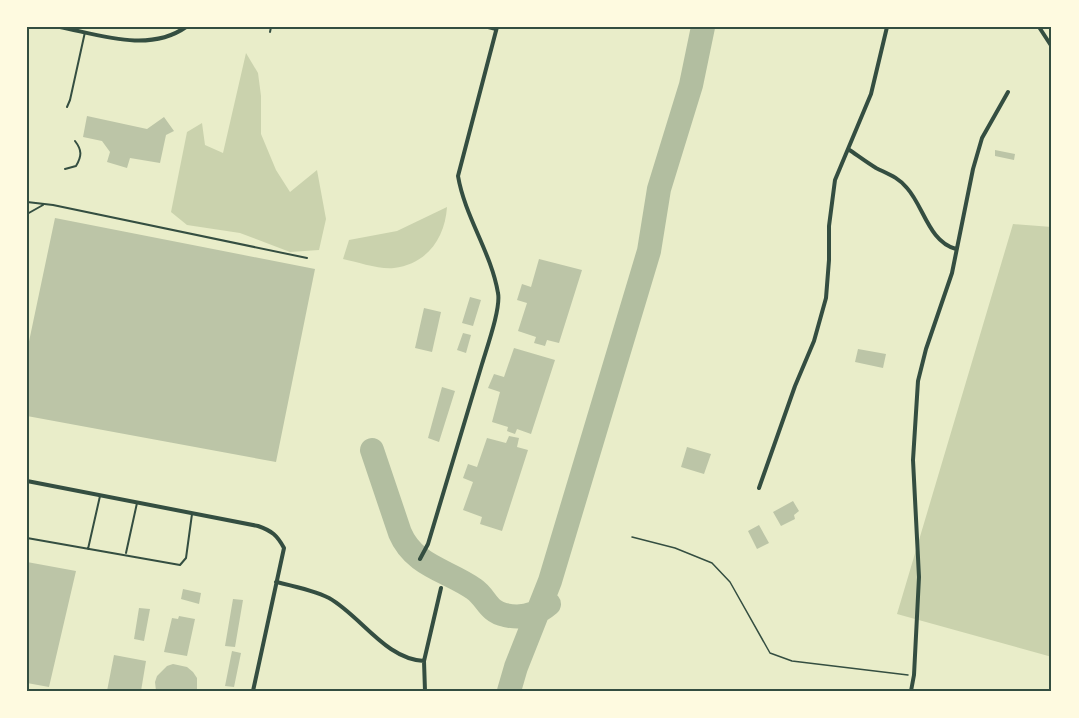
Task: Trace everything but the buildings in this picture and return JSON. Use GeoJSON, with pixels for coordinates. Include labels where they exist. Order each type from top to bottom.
{"type":"FeatureCollection","features":[{"type":"Feature","properties":{"kind":"street"},"geometry":{"type":"LineString","coordinates":[[60,27],[140,42],[166,38],[186,27]]}},
{"type":"Feature","properties":{"kind":"street"},"geometry":{"type":"LineString","coordinates":[[759,488],[795,386],[814,341],[823,309],[835,180],[870,94],[887,27]]}},
{"type":"Feature","properties":{"kind":"street"},"geometry":{"type":"LineString","coordinates":[[1039,27],[1052,47]]}},
{"type":"Feature","properties":{"kind":"street"},"geometry":{"type":"LineString","coordinates":[[420,559],[428,544],[459,443],[493,327],[499,295],[461,193],[458,176],[497,28]]}},
{"type":"Feature","properties":{"kind":"street"},"geometry":{"type":"LineString","coordinates":[[911,691],[914,675],[919,577],[913,460],[918,381],[926,349],[952,273],[982,138],[1008,92]]}},
{"type":"Feature","properties":{"kind":"street"},"geometry":{"type":"LineString","coordinates":[[848,149],[875,167],[895,176],[908,189],[934,233],[941,241],[957,249]]}},
{"type":"Feature","properties":{"kind":"street"},"geometry":{"type":"LineString","coordinates":[[27,481],[270,530],[278,536],[284,548],[254,691]]}},
{"type":"Feature","properties":{"kind":"street"},"geometry":{"type":"LineString","coordinates":[[276,582],[329,598],[394,651],[414,661],[424,661]]}},
{"type":"Feature","properties":{"kind":"street"},"geometry":{"type":"LineString","coordinates":[[425,691],[424,661],[441,588]]}},
{"type":"Feature","properties":{"kind":"lane"},"geometry":{"type":"LineString","coordinates":[[270,32],[271,27]]}},
{"type":"Feature","properties":{"kind":"lane"},"geometry":{"type":"LineString","coordinates":[[484,27],[497,28]]}},
{"type":"Feature","properties":{"kind":"lane"},"geometry":{"type":"LineString","coordinates":[[67,107],[85,32]]}},
{"type":"Feature","properties":{"kind":"lane"},"geometry":{"type":"LineString","coordinates":[[65,169],[76,166],[79,162],[81,152],[75,141]]}},
{"type":"Feature","properties":{"kind":"lane"},"geometry":{"type":"LineString","coordinates":[[27,202],[307,258]]}},
{"type":"Feature","properties":{"kind":"lane"},"geometry":{"type":"LineString","coordinates":[[27,214],[45,204]]}},
{"type":"Feature","properties":{"kind":"lane"},"geometry":{"type":"LineString","coordinates":[[88,549],[100,496]]}},
{"type":"Feature","properties":{"kind":"lane"},"geometry":{"type":"LineString","coordinates":[[125,554],[137,503]]}},
{"type":"Feature","properties":{"kind":"lane"},"geometry":{"type":"LineString","coordinates":[[27,538],[180,565],[186,558],[192,514]]}},
{"type":"Feature","properties":{"kind":"path"},"geometry":{"type":"LineString","coordinates":[[632,537],[675,548],[712,563],[730,582],[770,652],[792,661],[914,675]]}},
{"type":"Feature","properties":{"kind":"green space"},"geometry":{"type":"Polygon","coordinates":[[[246,53],[258,73],[261,96],[261,134],[276,170],[290,192],[317,170],[326,219],[319,250],[290,252],[240,233],[187,225],[171,212],[187,132],[202,123],[205,145],[223,153],[246,53]]]}},
{"type":"Feature","properties":{"kind":"green space"},"geometry":{"type":"Polygon","coordinates":[[[447,207],[443,229],[432,248],[406,266],[376,267],[343,259],[349,240],[397,231],[447,207]]]}},
{"type":"Feature","properties":{"kind":"green space"},"geometry":{"type":"Polygon","coordinates":[[[1013,224],[1052,227],[1052,657],[897,614],[1013,224]]]}},
{"type":"Feature","properties":{"kind":"taxiway"},"geometry":{"type":"LineString","coordinates":[[509,691],[516,667],[550,581],[649,251],[659,189],[691,85],[703,27]]}},
{"type":"Feature","properties":{"kind":"taxiway"},"geometry":{"type":"LineString","coordinates":[[372,450],[400,533],[406,544],[422,560],[464,582],[499,613],[517,617],[539,611],[549,604]]}}]}
